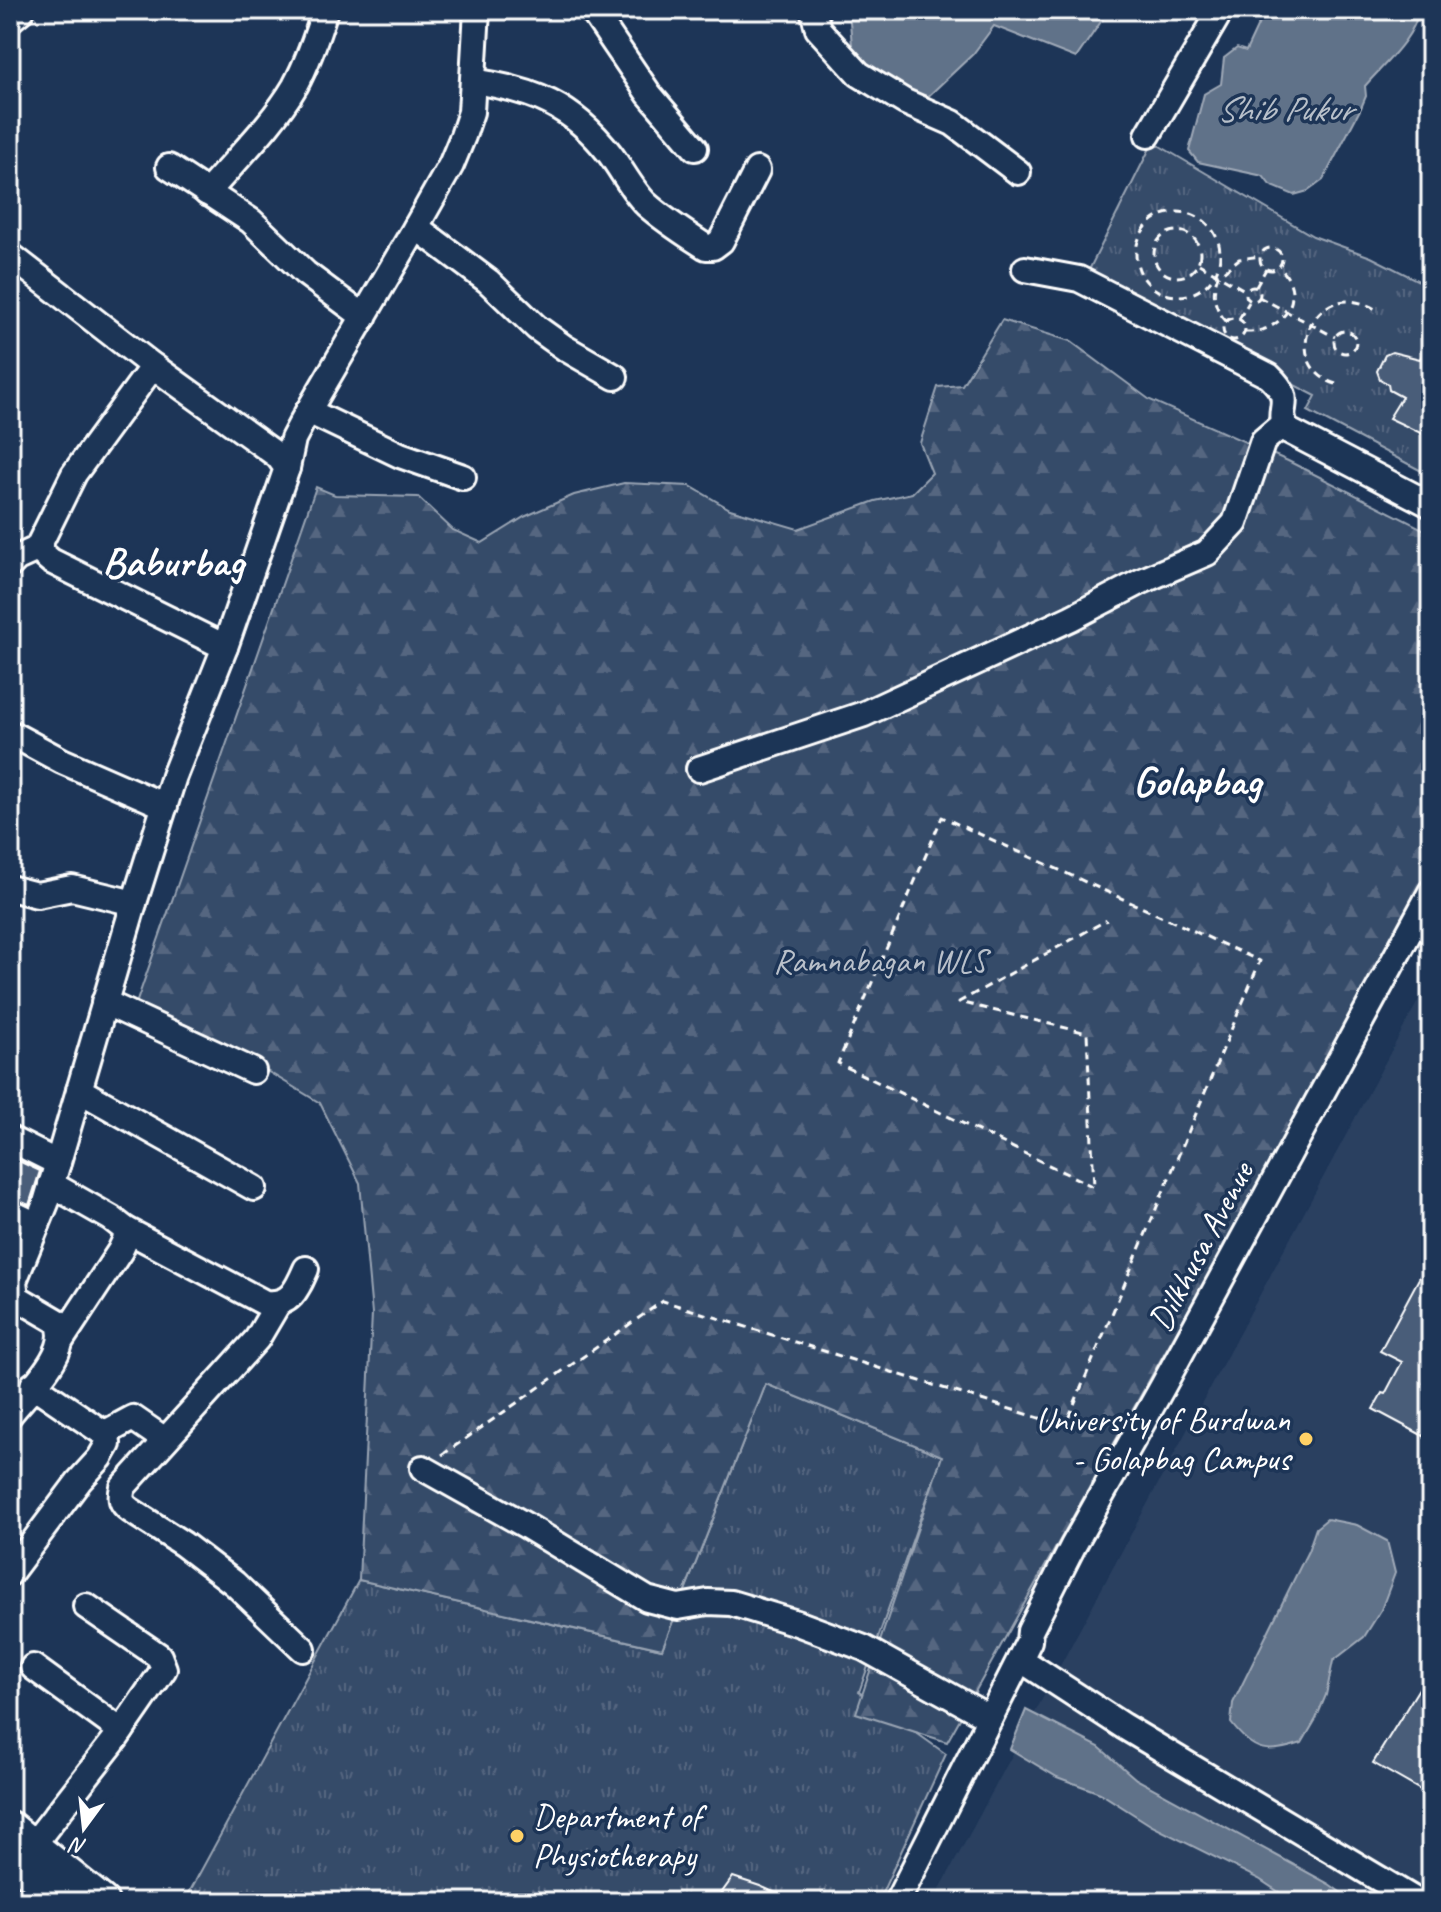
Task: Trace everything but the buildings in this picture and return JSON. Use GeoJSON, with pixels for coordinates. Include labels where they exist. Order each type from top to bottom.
{"type":"FeatureCollection","features":[{"type":"Feature","properties":{"kind":"main road"},"geometry":{"type":"LineString","coordinates":[[17,1844],[67,1902]]}},
{"type":"Feature","properties":{"kind":"main road"},"geometry":{"type":"LineString","coordinates":[[17,1844],[102,1902]]}},
{"type":"Feature","properties":{"kind":"street"},"geometry":{"type":"LineString","coordinates":[[10,20],[22,10]]}},
{"type":"Feature","properties":{"kind":"street"},"geometry":{"type":"LineString","coordinates":[[207,193],[267,125],[288,96],[311,51],[325,10]]}},
{"type":"Feature","properties":{"kind":"street"},"geometry":{"type":"LineString","coordinates":[[62,1339],[57,1321],[12,1294],[14,1281],[55,1174],[165,806],[225,647],[287,468],[293,439],[451,165],[463,136],[471,112],[477,10]]}},
{"type":"Feature","properties":{"kind":"street"},"geometry":{"type":"LineString","coordinates":[[592,10],[649,94],[695,148]]}},
{"type":"Feature","properties":{"kind":"street"},"geometry":{"type":"LineString","coordinates":[[813,10],[818,29],[859,74],[905,102],[953,123],[1018,172]]}},
{"type":"Feature","properties":{"kind":"street"},"geometry":{"type":"LineString","coordinates":[[1148,135],[1221,10]]}},
{"type":"Feature","properties":{"kind":"street"},"geometry":{"type":"LineString","coordinates":[[473,81],[513,87],[544,98],[569,113],[593,132],[644,202],[670,224],[706,247],[713,247],[721,241],[757,170]]}},
{"type":"Feature","properties":{"kind":"street"},"geometry":{"type":"LineString","coordinates":[[169,167],[251,221],[305,273],[364,317]]}},
{"type":"Feature","properties":{"kind":"street"},"geometry":{"type":"LineString","coordinates":[[416,227],[488,281],[537,328],[615,377]]}},
{"type":"Feature","properties":{"kind":"street"},"geometry":{"type":"LineString","coordinates":[[10,255],[153,366],[278,456],[287,468]]}},
{"type":"Feature","properties":{"kind":"street"},"geometry":{"type":"LineString","coordinates":[[1025,269],[1079,279],[1269,376],[1281,387],[1285,396],[1283,424],[1287,430],[1431,505]]}},
{"type":"Feature","properties":{"kind":"street"},"geometry":{"type":"LineString","coordinates":[[10,565],[37,549],[74,474],[153,366]]}},
{"type":"Feature","properties":{"kind":"street"},"geometry":{"type":"LineString","coordinates":[[308,411],[400,455],[463,477]]}},
{"type":"Feature","properties":{"kind":"street"},"geometry":{"type":"LineString","coordinates":[[699,769],[864,714],[1207,553],[1235,523],[1263,441],[1283,424]]}},
{"type":"Feature","properties":{"kind":"street"},"geometry":{"type":"LineString","coordinates":[[37,549],[51,561],[225,647]]}},
{"type":"Feature","properties":{"kind":"street"},"geometry":{"type":"LineString","coordinates":[[10,733],[62,761],[165,806]]}},
{"type":"Feature","properties":{"kind":"street"},"geometry":{"type":"LineString","coordinates":[[10,888],[37,895],[72,888],[134,903]]}},
{"type":"Feature","properties":{"kind":"street","name":"Dilkhusa Avenue"},"geometry":{"type":"LineString","coordinates":[[880,1902],[925,1832],[985,1716],[1020,1659],[1029,1641],[1030,1631],[1073,1546],[1431,892]]}},
{"type":"Feature","properties":{"kind":"street"},"geometry":{"type":"LineString","coordinates":[[104,1002],[253,1071]]}},
{"type":"Feature","properties":{"kind":"street"},"geometry":{"type":"LineString","coordinates":[[79,1090],[254,1188]]}},
{"type":"Feature","properties":{"kind":"street"},"geometry":{"type":"LineString","coordinates":[[10,1139],[125,1229],[265,1303],[277,1305],[292,1298],[306,1269]]}},
{"type":"Feature","properties":{"kind":"street"},"geometry":{"type":"LineString","coordinates":[[10,1212],[37,1225]]}},
{"type":"Feature","properties":{"kind":"street"},"geometry":{"type":"LineString","coordinates":[[10,1414],[57,1356],[62,1339],[120,1251],[126,1238],[125,1229]]}},
{"type":"Feature","properties":{"kind":"street"},"geometry":{"type":"LineString","coordinates":[[277,1305],[257,1339],[123,1487],[120,1498],[123,1504],[234,1583],[303,1649]]}},
{"type":"Feature","properties":{"kind":"street"},"geometry":{"type":"LineString","coordinates":[[33,1385],[99,1430],[107,1432],[133,1418],[165,1440]]}},
{"type":"Feature","properties":{"kind":"street"},"geometry":{"type":"LineString","coordinates":[[10,1573],[100,1458],[108,1444],[107,1432]]}},
{"type":"Feature","properties":{"kind":"street"},"geometry":{"type":"LineString","coordinates":[[423,1468],[647,1599],[678,1607],[708,1602],[731,1603],[797,1623],[864,1648],[985,1716]]}},
{"type":"Feature","properties":{"kind":"street"},"geometry":{"type":"LineString","coordinates":[[17,1844],[121,1731],[160,1677],[163,1663],[159,1656],[86,1606]]}},
{"type":"Feature","properties":{"kind":"street","name":"Dilkhusa Avenue"},"geometry":{"type":"LineString","coordinates":[[985,1716],[1016,1639],[1030,1631]]}},
{"type":"Feature","properties":{"kind":"street"},"geometry":{"type":"LineString","coordinates":[[1020,1659],[1123,1726],[1418,1902]]}},
{"type":"Feature","properties":{"kind":"street"},"geometry":{"type":"LineString","coordinates":[[33,1667],[121,1731]]}},
{"type":"Feature","properties":{"kind":"street","name":"Dilkhusa Avenue"},"geometry":{"type":"LineString","coordinates":[[897,1902],[925,1832]]}},
{"type":"Feature","properties":{"kind":"path"},"geometry":{"type":"LineString","coordinates":[[1261,256],[1239,259],[1217,275],[1206,285],[1193,293],[1175,296],[1160,292],[1149,284],[1138,268],[1136,251],[1139,236],[1150,222],[1164,214],[1182,211],[1197,216],[1211,226],[1219,241],[1220,257],[1217,275],[1214,289],[1215,303],[1226,321],[1223,332],[1230,339],[1238,339],[1245,332],[1268,329],[1287,312],[1291,290],[1286,275],[1279,267]]}},
{"type":"Feature","properties":{"kind":"path"},"geometry":{"type":"LineString","coordinates":[[1177,231],[1189,234],[1200,247],[1199,264],[1185,277],[1167,275],[1154,259],[1156,244],[1167,233],[1177,231]]}},
{"type":"Feature","properties":{"kind":"path"},"geometry":{"type":"LineString","coordinates":[[1266,269],[1261,264],[1261,256],[1267,249],[1279,251],[1282,258],[1279,267]]}},
{"type":"Feature","properties":{"kind":"path"},"geometry":{"type":"LineString","coordinates":[[1199,264],[1246,291],[1250,300]]}},
{"type":"Feature","properties":{"kind":"path"},"geometry":{"type":"LineString","coordinates":[[1266,269],[1279,267]]}},
{"type":"Feature","properties":{"kind":"path"},"geometry":{"type":"LineString","coordinates":[[1256,287],[1266,269]]}},
{"type":"Feature","properties":{"kind":"path"},"geometry":{"type":"LineString","coordinates":[[1246,291],[1251,286],[1256,287],[1259,297]]}},
{"type":"Feature","properties":{"kind":"path"},"geometry":{"type":"LineString","coordinates":[[1239,319],[1250,300],[1259,297],[1335,337]]}},
{"type":"Feature","properties":{"kind":"path"},"geometry":{"type":"LineString","coordinates":[[1336,384],[1318,374],[1309,358],[1306,344],[1310,325],[1320,311],[1340,301],[1357,301],[1377,310]]}},
{"type":"Feature","properties":{"kind":"path"},"geometry":{"type":"LineString","coordinates":[[1226,321],[1239,319],[1245,325],[1245,332]]}},
{"type":"Feature","properties":{"kind":"path"},"geometry":{"type":"LineString","coordinates":[[1342,332],[1351,333],[1355,339],[1354,348],[1346,353],[1339,352],[1334,345],[1335,337],[1342,332]]}},
{"type":"Feature","properties":{"kind":"path"},"geometry":{"type":"LineString","coordinates":[[423,1468],[663,1301],[1065,1426],[1260,961],[942,817],[838,1063],[1094,1187],[1087,1033],[959,1002],[1107,920]]}},
{"type":"Feature","properties":{"kind":"shaded area","name":"University of Burdwan - Golapbag Campus"},"geometry":{"type":"Polygon","coordinates":[[[1431,977],[1431,1902],[933,1902],[1431,977]]]}},
{"type":"Feature","properties":{"kind":"green space"},"geometry":{"type":"Polygon","coordinates":[[[1153,142],[1313,236],[1371,257],[1431,287],[1431,476],[1308,411],[1316,396],[1085,278],[1153,142]]]}},
{"type":"Feature","properties":{"kind":"green space","name":"Ramnabagan WLS"},"geometry":{"type":"Polygon","coordinates":[[[1002,320],[1070,341],[1150,400],[1288,461],[1431,533],[1431,876],[947,1742],[856,1713],[942,1456],[766,1384],[662,1649],[359,1580],[372,1314],[360,1183],[320,1103],[217,1041],[136,1004],[316,487],[335,495],[418,497],[453,530],[482,543],[524,517],[574,495],[624,483],[690,486],[730,509],[798,529],[875,501],[912,493],[932,473],[920,443],[938,387],[962,385],[1002,320]]]}},
{"type":"Feature","properties":{"kind":"green space"},"geometry":{"type":"Polygon","coordinates":[[[766,1384],[942,1456],[859,1692],[946,1754],[878,1902],[184,1902],[359,1580],[662,1649],[766,1384]]]}},
{"type":"Feature","properties":{"kind":"water"},"geometry":{"type":"Polygon","coordinates":[[[849,10],[1109,10],[1076,58],[994,26],[973,54],[921,103],[854,69],[849,10]]]}},
{"type":"Feature","properties":{"kind":"water","name":"Shib Pukur"},"geometry":{"type":"Polygon","coordinates":[[[1265,10],[1419,10],[1405,41],[1365,86],[1366,96],[1361,108],[1323,180],[1308,191],[1294,195],[1270,185],[1263,176],[1198,162],[1189,151],[1204,94],[1221,84],[1224,58],[1237,48],[1246,51],[1265,10]]]}},
{"type":"Feature","properties":{"kind":"water"},"geometry":{"type":"Polygon","coordinates":[[[1327,1519],[1357,1525],[1387,1541],[1395,1573],[1381,1610],[1364,1637],[1333,1661],[1326,1695],[1302,1743],[1279,1749],[1262,1748],[1247,1740],[1231,1723],[1233,1703],[1308,1551],[1316,1528],[1327,1519]]]}},
{"type":"Feature","properties":{"kind":"water"},"geometry":{"type":"Polygon","coordinates":[[[1026,1710],[1099,1747],[1136,1779],[1329,1884],[1354,1902],[1294,1902],[1259,1879],[1152,1826],[1100,1793],[1057,1777],[1010,1749],[1026,1710]]]}},
{"type":"Feature","properties":{"kind":"place","name":"University of Burdwan - Golapbag Campus"},"geometry":{"type":"Point","coordinates":[1306,1439]}},
{"type":"Feature","properties":{"kind":"place","name":"Department of Physiotherapy"},"geometry":{"type":"Point","coordinates":[517,1836]}},
{"type":"Feature","properties":{"kind":"district","name":"Baburbag"},"geometry":{"type":"Point","coordinates":[173,561]}},
{"type":"Feature","properties":{"kind":"district","name":"Golapbag"},"geometry":{"type":"Point","coordinates":[1197,780]}}]}
